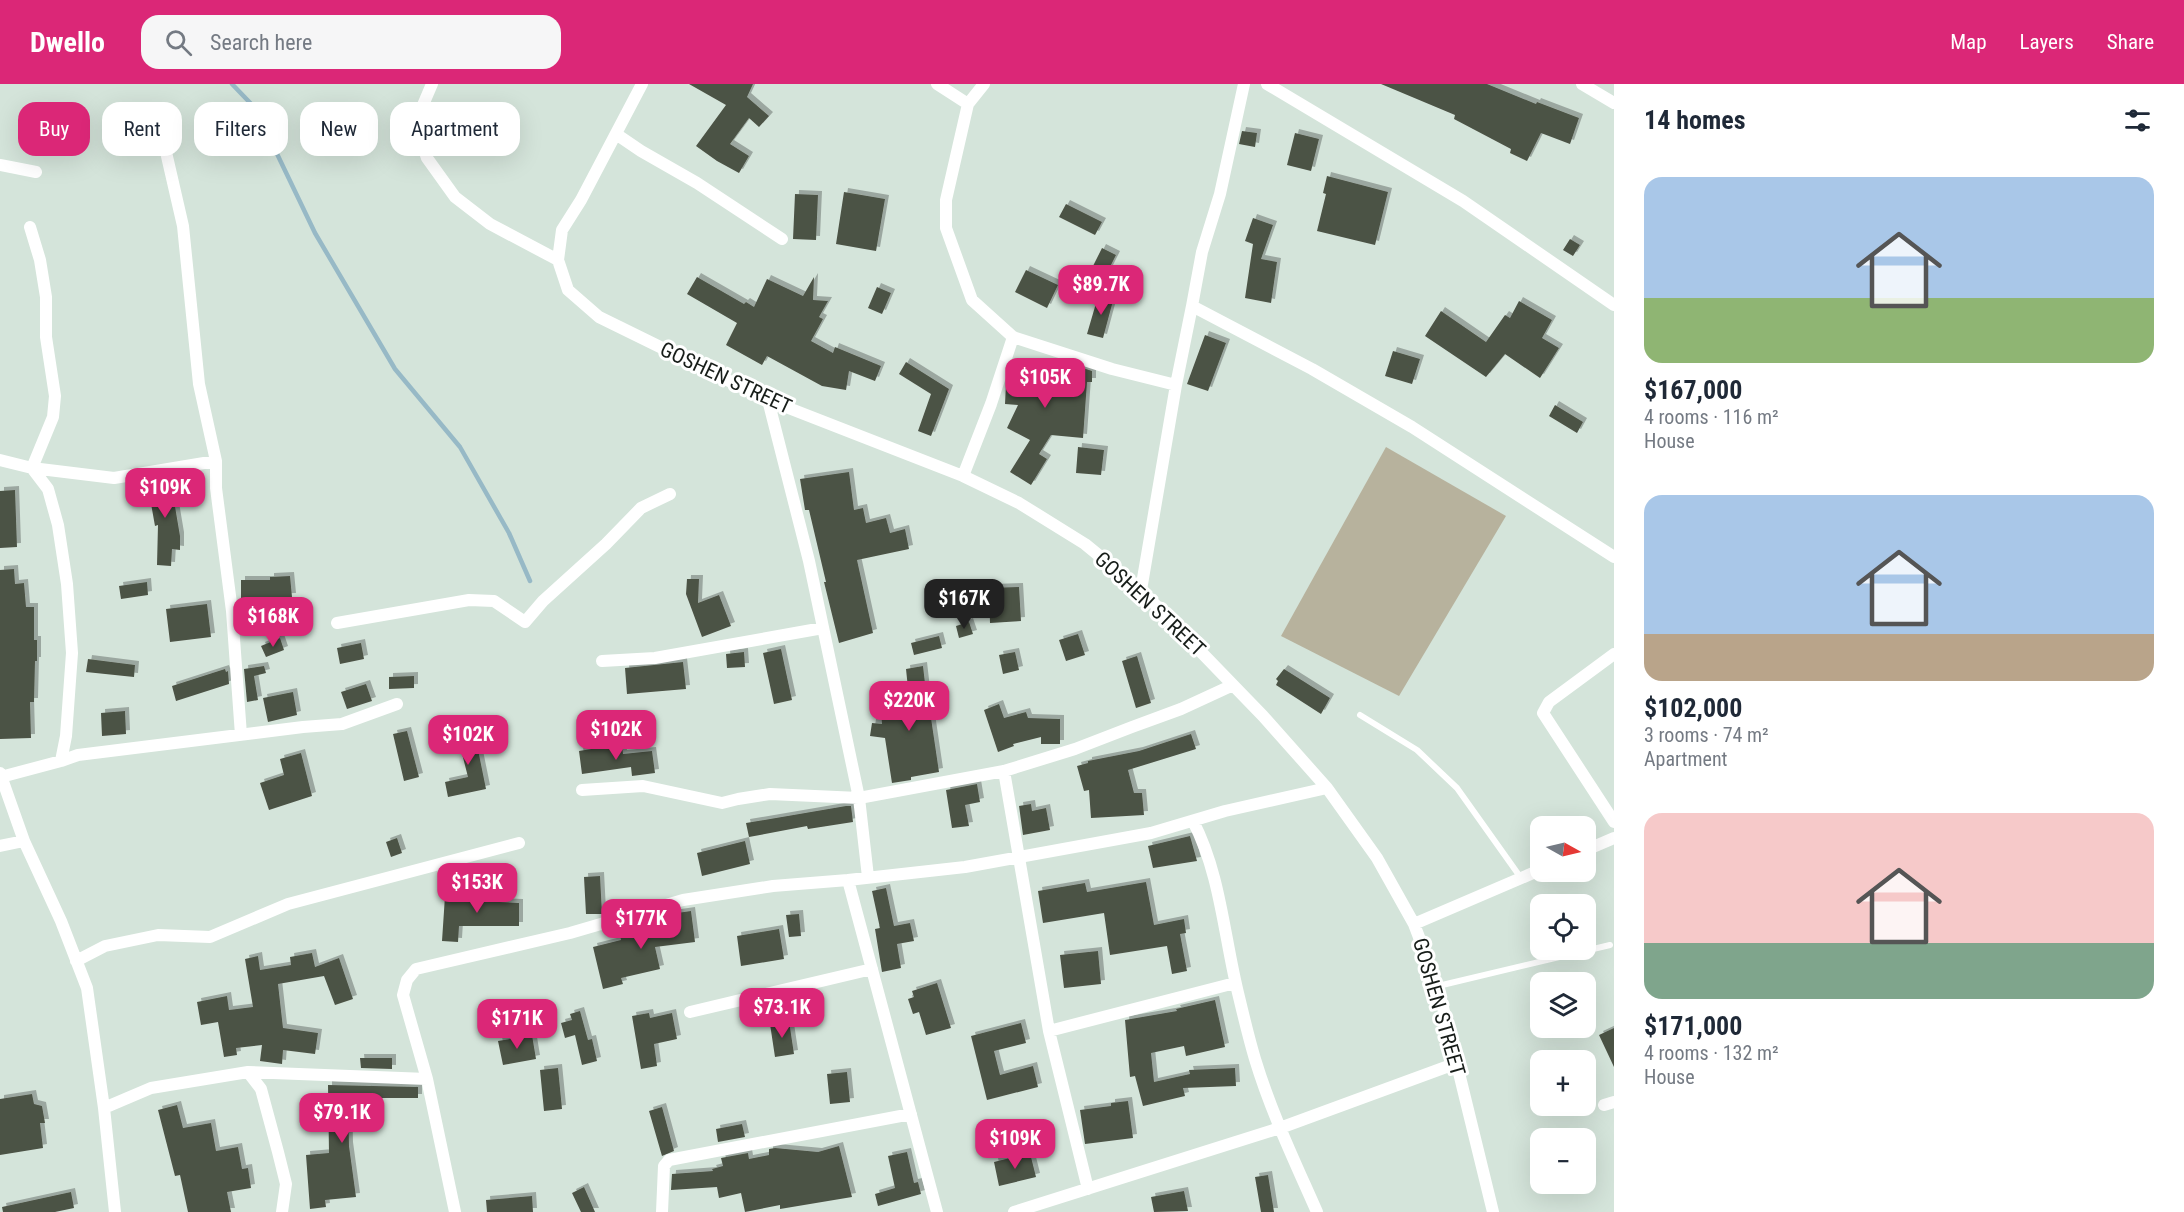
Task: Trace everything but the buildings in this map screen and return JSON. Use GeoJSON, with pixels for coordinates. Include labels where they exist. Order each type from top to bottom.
{"type":"FeatureCollection","features":[{"type":"Feature","properties":{"kind":"street"},"geometry":{"type":"LineString","coordinates":[[432,84],[420,112],[420,136],[426,158],[455,197],[490,224],[558,260]]}},
{"type":"Feature","properties":{"kind":"street","name":"GOSHEN STREET"},"geometry":{"type":"LineString","coordinates":[[642,84],[581,200],[562,230],[558,260],[568,290],[599,317],[768,400],[963,476],[1019,503],[1085,544],[1141,590],[1233,685],[1327,788],[1377,858],[1414,924],[1438,987],[1493,1212]]}},
{"type":"Feature","properties":{"kind":"street"},"geometry":{"type":"LineString","coordinates":[[937,84],[968,104]]}},
{"type":"Feature","properties":{"kind":"street"},"geometry":{"type":"LineString","coordinates":[[984,84],[968,104],[946,200],[946,228],[972,300],[1013,337],[1112,369],[1176,386]]}},
{"type":"Feature","properties":{"kind":"street"},"geometry":{"type":"LineString","coordinates":[[1141,590],[1202,252],[1220,194],[1244,84]]}},
{"type":"Feature","properties":{"kind":"street"},"geometry":{"type":"LineString","coordinates":[[1268,84],[1463,201],[1614,305]]}},
{"type":"Feature","properties":{"kind":"street"},"geometry":{"type":"LineString","coordinates":[[1582,84],[1614,103]]}},
{"type":"Feature","properties":{"kind":"street"},"geometry":{"type":"LineString","coordinates":[[616,134],[697,183],[782,239]]}},
{"type":"Feature","properties":{"kind":"street"},"geometry":{"type":"LineString","coordinates":[[168,156],[183,226],[199,384],[216,460],[216,488],[232,611],[241,735]]}},
{"type":"Feature","properties":{"kind":"street"},"geometry":{"type":"LineString","coordinates":[[0,165],[36,172]]}},
{"type":"Feature","properties":{"kind":"street"},"geometry":{"type":"LineString","coordinates":[[30,227],[40,260],[46,297],[46,336],[55,396],[53,417],[32,468]]}},
{"type":"Feature","properties":{"kind":"street"},"geometry":{"type":"LineString","coordinates":[[1192,306],[1312,369],[1412,427],[1614,557]]}},
{"type":"Feature","properties":{"kind":"street"},"geometry":{"type":"LineString","coordinates":[[963,476],[991,404],[1013,337]]}},
{"type":"Feature","properties":{"kind":"street"},"geometry":{"type":"LineString","coordinates":[[768,400],[809,561],[859,798],[868,877]]}},
{"type":"Feature","properties":{"kind":"street"},"geometry":{"type":"LineString","coordinates":[[0,460],[32,468],[114,478],[216,460]]}},
{"type":"Feature","properties":{"kind":"street"},"geometry":{"type":"LineString","coordinates":[[32,468],[48,489],[58,525],[67,584],[72,653],[66,736],[61,761]]}},
{"type":"Feature","properties":{"kind":"street"},"geometry":{"type":"LineString","coordinates":[[337,623],[469,600],[494,601],[525,622],[543,601],[606,544],[641,508],[670,494]]}},
{"type":"Feature","properties":{"kind":"street"},"geometry":{"type":"LineString","coordinates":[[602,661],[655,658],[823,628]]}},
{"type":"Feature","properties":{"kind":"street"},"geometry":{"type":"LineString","coordinates":[[1614,654],[1549,702],[1543,713],[1614,822]]}},
{"type":"Feature","properties":{"kind":"street"},"geometry":{"type":"LineString","coordinates":[[582,790],[643,786],[722,803],[770,794],[859,798],[1004,771],[1180,709],[1233,685]]}},
{"type":"Feature","properties":{"kind":"street"},"geometry":{"type":"LineString","coordinates":[[115,1212],[104,1108],[87,988],[24,841],[1,775],[61,761],[78,754],[342,724],[397,704]]}},
{"type":"Feature","properties":{"kind":"street"},"geometry":{"type":"LineString","coordinates":[[1004,771],[1049,1031],[1088,1189]]}},
{"type":"Feature","properties":{"kind":"street"},"geometry":{"type":"LineString","coordinates":[[455,1212],[427,1079],[403,995],[407,980],[416,969],[570,933],[683,900],[773,886],[965,867],[1151,833],[1225,811],[1327,788]]}},
{"type":"Feature","properties":{"kind":"street"},"geometry":{"type":"LineString","coordinates":[[1193,821],[1207,850],[1235,983],[1255,1060],[1280,1128],[1317,1212]]}},
{"type":"Feature","properties":{"kind":"street"},"geometry":{"type":"LineString","coordinates":[[1596,846],[1614,838]]}},
{"type":"Feature","properties":{"kind":"street"},"geometry":{"type":"LineString","coordinates":[[0,846],[24,841]]}},
{"type":"Feature","properties":{"kind":"street"},"geometry":{"type":"LineString","coordinates":[[76,961],[105,946],[158,935],[210,937],[288,904],[519,843]]}},
{"type":"Feature","properties":{"kind":"street"},"geometry":{"type":"LineString","coordinates":[[1414,924],[1530,874]]}},
{"type":"Feature","properties":{"kind":"street"},"geometry":{"type":"LineString","coordinates":[[848,880],[937,1212]]}},
{"type":"Feature","properties":{"kind":"street"},"geometry":{"type":"LineString","coordinates":[[690,1012],[872,969]]}},
{"type":"Feature","properties":{"kind":"street"},"geometry":{"type":"LineString","coordinates":[[1049,1031],[1235,983]]}},
{"type":"Feature","properties":{"kind":"street"},"geometry":{"type":"LineString","coordinates":[[1014,1212],[1280,1128],[1457,1063]]}},
{"type":"Feature","properties":{"kind":"street"},"geometry":{"type":"LineString","coordinates":[[104,1108],[151,1088],[248,1072],[427,1079]]}},
{"type":"Feature","properties":{"kind":"street"},"geometry":{"type":"LineString","coordinates":[[248,1072],[261,1089],[286,1184],[282,1212]]}},
{"type":"Feature","properties":{"kind":"street"},"geometry":{"type":"LineString","coordinates":[[662,1212],[664,1166],[669,1160],[911,1114]]}},
{"type":"Feature","properties":{"kind":"lane"},"geometry":{"type":"LineString","coordinates":[[1360,715],[1417,750],[1457,788],[1521,878]]}},
{"type":"Feature","properties":{"kind":"lane"},"geometry":{"type":"LineString","coordinates":[[1438,987],[1610,945]]}},
{"type":"Feature","properties":{"kind":"shaded area"},"geometry":{"type":"Polygon","coordinates":[[[1386,447],[1506,516],[1399,696],[1281,636],[1386,447]]]}},
{"type":"Feature","properties":{"kind":"waterway"},"geometry":{"type":"LineString","coordinates":[[232,84],[255,108],[315,233],[395,369],[460,447],[509,533],[530,581]]}}]}
